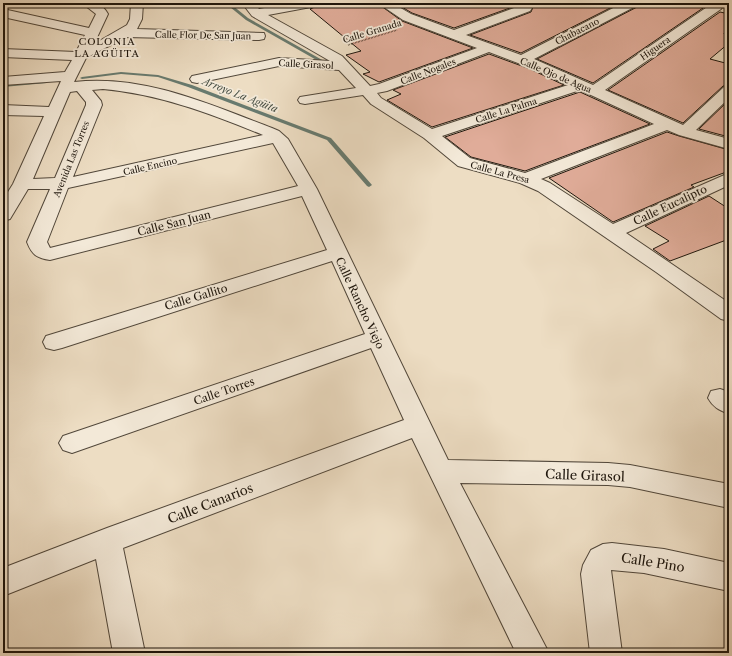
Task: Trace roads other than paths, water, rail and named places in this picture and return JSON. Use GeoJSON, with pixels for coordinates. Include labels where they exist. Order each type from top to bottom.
{"type":"FeatureCollection","features":[{"type":"Feature","properties":{"kind":"street"},"geometry":{"type":"LineString","coordinates":[[3,215],[22,184],[54,112],[72,83],[80,56],[102,14],[97,7],[88,3]]}},
{"type":"Feature","properties":{"kind":"street"},"geometry":{"type":"LineString","coordinates":[[3,53],[80,56],[124,33],[132,27],[136,19],[137,3]]}},
{"type":"Feature","properties":{"kind":"street"},"geometry":{"type":"LineString","coordinates":[[252,8],[311,3]]}},
{"type":"Feature","properties":{"kind":"street","name":"Calle Ojo de Agua"},"geometry":{"type":"LineString","coordinates":[[384,3],[394,10],[421,23],[522,60],[685,132],[729,144]]}},
{"type":"Feature","properties":{"kind":"street","name":"Chabacano"},"geometry":{"type":"LineString","coordinates":[[522,60],[632,3]]}},
{"type":"Feature","properties":{"kind":"street"},"geometry":{"type":"LineString","coordinates":[[701,3],[723,7]]}},
{"type":"Feature","properties":{"kind":"street","name":"Higuera"},"geometry":{"type":"LineString","coordinates":[[587,88],[723,7]]}},
{"type":"Feature","properties":{"kind":"street","name":"Calle La Presa"},"geometry":{"type":"LineString","coordinates":[[252,8],[326,52],[345,66],[376,101],[430,135],[464,162],[526,179],[544,187],[724,305]]}},
{"type":"Feature","properties":{"kind":"street"},"geometry":{"type":"LineString","coordinates":[[453,35],[526,8]]}},
{"type":"Feature","properties":{"kind":"street"},"geometry":{"type":"LineString","coordinates":[[3,13],[93,33]]}},
{"type":"Feature","properties":{"kind":"street","name":"Calle Flor De San Juan"},"geometry":{"type":"LineString","coordinates":[[124,33],[258,36]]}},
{"type":"Feature","properties":{"kind":"street","name":"Calle Nogales"},"geometry":{"type":"LineString","coordinates":[[305,100],[367,92],[382,88],[488,48]]}},
{"type":"Feature","properties":{"kind":"street","name":"Calle Girasol"},"geometry":{"type":"LineString","coordinates":[[197,79],[279,62],[345,66]]}},
{"type":"Feature","properties":{"kind":"street"},"geometry":{"type":"LineString","coordinates":[[3,81],[109,84],[124,86],[170,98],[258,128],[277,137]]}},
{"type":"Feature","properties":{"kind":"street","name":"Avenida Las Torres"},"geometry":{"type":"LineString","coordinates":[[40,250],[37,242],[94,105],[93,101],[72,83]]}},
{"type":"Feature","properties":{"kind":"street","name":"Calle La Palma"},"geometry":{"type":"LineString","coordinates":[[430,135],[587,88]]}},
{"type":"Feature","properties":{"kind":"street"},"geometry":{"type":"LineString","coordinates":[[685,132],[729,90]]}},
{"type":"Feature","properties":{"kind":"street"},"geometry":{"type":"LineString","coordinates":[[3,110],[54,112]]}},
{"type":"Feature","properties":{"kind":"street"},"geometry":{"type":"LineString","coordinates":[[526,179],[668,124]]}},
{"type":"Feature","properties":{"kind":"street","name":"Calle Encino"},"geometry":{"type":"LineString","coordinates":[[22,184],[61,184],[82,181],[277,137]]}},
{"type":"Feature","properties":{"kind":"street","name":"Calle Rancho Viejo"},"geometry":{"type":"LineString","coordinates":[[277,137],[284,146],[308,189],[440,471],[533,653]]}},
{"type":"Feature","properties":{"kind":"street","name":"Calle Eucalipto"},"geometry":{"type":"LineString","coordinates":[[612,232],[729,178]]}},
{"type":"Feature","properties":{"kind":"street","name":"Calle San Juan"},"geometry":{"type":"LineString","coordinates":[[40,250],[44,253],[50,254],[308,189]]}},
{"type":"Feature","properties":{"kind":"street","name":"Calle Gallito"},"geometry":{"type":"LineString","coordinates":[[54,342],[337,253]]}},
{"type":"Feature","properties":{"kind":"street","name":"Calle Torres"},"geometry":{"type":"LineString","coordinates":[[72,443],[377,338]]}},
{"type":"Feature","properties":{"kind":"street","name":"Calle Canarios"},"geometry":{"type":"LineString","coordinates":[[3,582],[107,541],[418,425]]}},
{"type":"Feature","properties":{"kind":"street","name":"Calle Girasol"},"geometry":{"type":"LineString","coordinates":[[440,471],[608,474],[630,476],[729,496]]}},
{"type":"Feature","properties":{"kind":"street"},"geometry":{"type":"LineString","coordinates":[[107,541],[129,653]]}},
{"type":"Feature","properties":{"kind":"street","name":"Calle Pino"},"geometry":{"type":"LineString","coordinates":[[606,653],[596,574],[596,566],[601,559],[608,556],[618,556],[660,562],[729,577]]}},
{"type":"Feature","properties":{"kind":"waterway","name":"Arroyo La Agüita"},"geometry":{"type":"LineString","coordinates":[[222,3],[231,6],[247,19],[322,61]]}},
{"type":"Feature","properties":{"kind":"waterway","name":"Arroyo La Agüita"},"geometry":{"type":"LineString","coordinates":[[82,78],[121,73],[158,76],[190,86],[329,139],[369,185]]}},
{"type":"Feature","properties":{"kind":"waterway","name":"Arroyo La Agüita"},"geometry":{"type":"LineString","coordinates":[[3,86],[45,82]]}},
{"type":"Feature","properties":{"kind":"district","name":"COLONIA LA AGÜITA"},"geometry":{"type":"Point","coordinates":[107,46]}}]}
